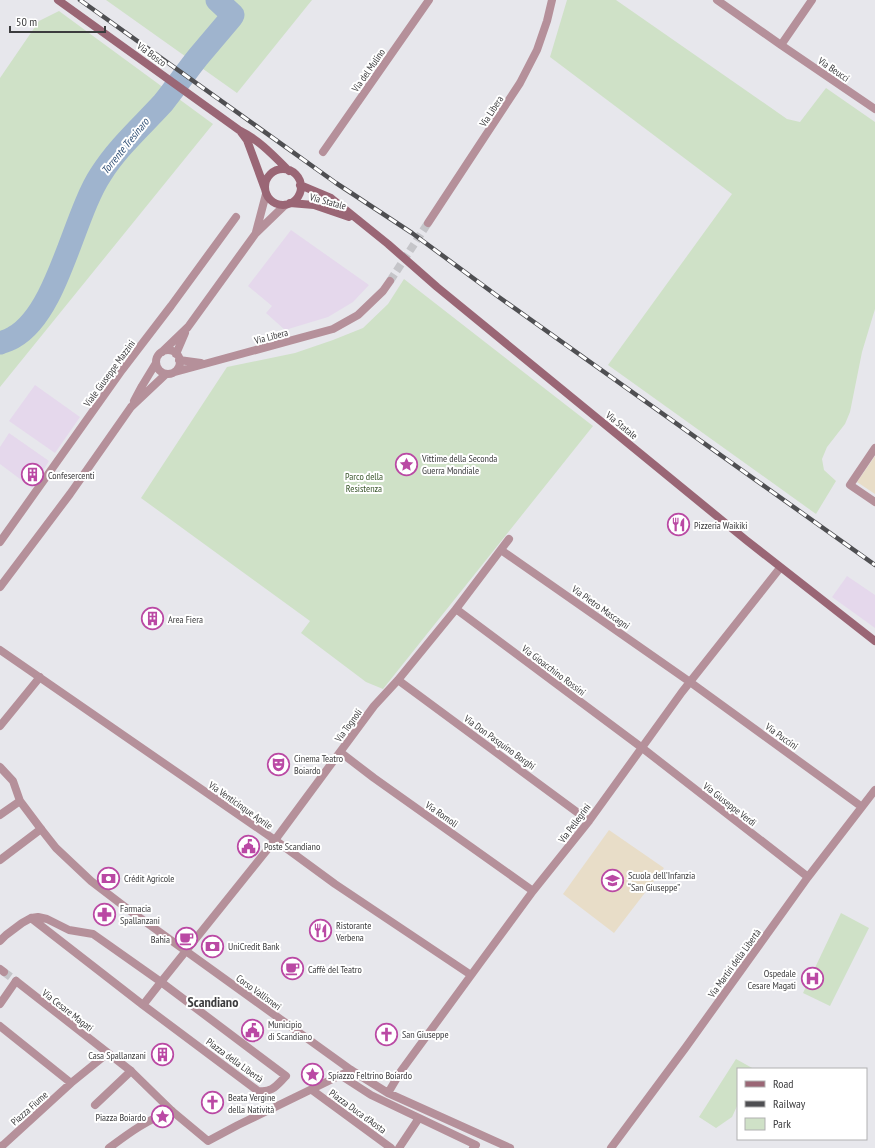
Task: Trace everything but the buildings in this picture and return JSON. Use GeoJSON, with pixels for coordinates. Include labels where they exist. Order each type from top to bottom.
{"type":"FeatureCollection","features":[{"type":"Feature","properties":{"kind":"main road","name":"Via Bosco"},"geometry":{"type":"LineString","coordinates":[[58,0],[236,127]]}},
{"type":"Feature","properties":{"kind":"main road","name":"Via Statale"},"geometry":{"type":"LineString","coordinates":[[236,127],[264,145],[289,171],[296,175],[300,185],[298,195],[295,200],[288,204]]}},
{"type":"Feature","properties":{"kind":"main road"},"geometry":{"type":"LineString","coordinates":[[236,127],[247,140],[265,191]]}},
{"type":"Feature","properties":{"kind":"main road"},"geometry":{"type":"LineString","coordinates":[[265,191],[268,178],[271,173],[281,170],[289,171]]}},
{"type":"Feature","properties":{"kind":"main road","name":"Via Statale"},"geometry":{"type":"LineString","coordinates":[[300,185],[331,198],[437,287],[780,568],[875,641]]}},
{"type":"Feature","properties":{"kind":"main road","name":"Via Statale"},"geometry":{"type":"LineString","coordinates":[[265,191],[274,203],[314,205],[359,221]]}},
{"type":"Feature","properties":{"kind":"street","name":"Via del Mulino"},"geometry":{"type":"LineString","coordinates":[[323,152],[429,0]]}},
{"type":"Feature","properties":{"kind":"street","name":"Via Libera"},"geometry":{"type":"LineString","coordinates":[[428,223],[520,83],[537,50],[547,21],[552,0]]}},
{"type":"Feature","properties":{"kind":"street","name":"Via Beucci"},"geometry":{"type":"LineString","coordinates":[[717,0],[875,109]]}},
{"type":"Feature","properties":{"kind":"street"},"geometry":{"type":"LineString","coordinates":[[781,45],[812,0]]}},
{"type":"Feature","properties":{"kind":"street"},"geometry":{"type":"LineString","coordinates":[[256,233],[265,191]]}},
{"type":"Feature","properties":{"kind":"street"},"geometry":{"type":"LineString","coordinates":[[0,587],[70,494],[130,408],[158,357],[188,327],[256,233],[288,204]]}},
{"type":"Feature","properties":{"kind":"street","name":"Viale Giuseppe Mazzini"},"geometry":{"type":"LineString","coordinates":[[0,542],[122,370],[236,217]]}},
{"type":"Feature","properties":{"kind":"street","name":"Via Libera"},"geometry":{"type":"LineString","coordinates":[[170,373],[333,329],[358,315],[383,291],[390,281]]}},
{"type":"Feature","properties":{"kind":"street"},"geometry":{"type":"LineString","coordinates":[[130,408],[179,367],[178,357],[188,327]]}},
{"type":"Feature","properties":{"kind":"street"},"geometry":{"type":"LineString","coordinates":[[162,352],[170,351],[178,357]]}},
{"type":"Feature","properties":{"kind":"street","name":"Via Libera"},"geometry":{"type":"LineString","coordinates":[[178,357],[194,363],[210,363]]}},
{"type":"Feature","properties":{"kind":"street"},"geometry":{"type":"LineString","coordinates":[[156,363],[159,370],[170,373]]}},
{"type":"Feature","properties":{"kind":"street"},"geometry":{"type":"LineString","coordinates":[[875,448],[850,485],[875,502]]}},
{"type":"Feature","properties":{"kind":"street","name":"Via Tognoli"},"geometry":{"type":"LineString","coordinates":[[161,982],[275,840],[374,706],[398,680],[456,609],[509,539]]}},
{"type":"Feature","properties":{"kind":"street","name":"Via Pietro Mascagni"},"geometry":{"type":"LineString","coordinates":[[501,550],[690,682]]}},
{"type":"Feature","properties":{"kind":"street","name":"Via Pellegrini"},"geometry":{"type":"LineString","coordinates":[[388,1092],[401,1071],[533,891],[589,821],[641,747],[690,682],[780,568]]}},
{"type":"Feature","properties":{"kind":"street","name":"Via Gioacchino Rossini"},"geometry":{"type":"LineString","coordinates":[[456,609],[641,747]]}},
{"type":"Feature","properties":{"kind":"street","name":"Via Venticinque Aprile"},"geometry":{"type":"LineString","coordinates":[[0,650],[275,840],[319,873],[472,975]]}},
{"type":"Feature","properties":{"kind":"street"},"geometry":{"type":"LineString","coordinates":[[0,726],[40,677]]}},
{"type":"Feature","properties":{"kind":"street","name":"Via Don Pasquino Borghi"},"geometry":{"type":"LineString","coordinates":[[398,680],[589,821]]}},
{"type":"Feature","properties":{"kind":"street","name":"Via Puccini"},"geometry":{"type":"LineString","coordinates":[[690,682],[862,807]]}},
{"type":"Feature","properties":{"kind":"street","name":"Via Giuseppe Verdi"},"geometry":{"type":"LineString","coordinates":[[641,747],[808,877]]}},
{"type":"Feature","properties":{"kind":"street","name":"Via Romoli"},"geometry":{"type":"LineString","coordinates":[[340,752],[374,778],[533,891]]}},
{"type":"Feature","properties":{"kind":"street"},"geometry":{"type":"LineString","coordinates":[[0,767],[13,781],[20,800],[0,815]]}},
{"type":"Feature","properties":{"kind":"street","name":"Via Martiri della Libertà"},"geometry":{"type":"LineString","coordinates":[[612,1148],[808,877],[875,790]]}},
{"type":"Feature","properties":{"kind":"street","name":"Corso Vallisneri"},"geometry":{"type":"LineString","coordinates":[[20,800],[56,848],[91,881],[186,952],[351,1070],[388,1092],[495,1145],[510,1148]]}},
{"type":"Feature","properties":{"kind":"street"},"geometry":{"type":"LineString","coordinates":[[0,860],[41,829]]}},
{"type":"Feature","properties":{"kind":"street"},"geometry":{"type":"LineString","coordinates":[[0,941],[13,929],[31,918]]}},
{"type":"Feature","properties":{"kind":"street","name":"Piazza della Libertà"},"geometry":{"type":"LineString","coordinates":[[31,918],[43,918],[69,930],[93,934],[161,982],[286,1076],[273,1089],[265,1092],[258,1091],[143,1005],[31,918]]}},
{"type":"Feature","properties":{"kind":"street","name":"Via Cesare Magati"},"geometry":{"type":"LineString","coordinates":[[0,1004],[16,981],[130,1071],[172,1112]]}},
{"type":"Feature","properties":{"kind":"street"},"geometry":{"type":"LineString","coordinates":[[143,1005],[161,982]]}},
{"type":"Feature","properties":{"kind":"street"},"geometry":{"type":"LineString","coordinates":[[0,1026],[71,1083]]}},
{"type":"Feature","properties":{"kind":"street","name":"Piazza Fiume"},"geometry":{"type":"LineString","coordinates":[[0,1146],[1,1147],[71,1083],[108,1053]]}},
{"type":"Feature","properties":{"kind":"street"},"geometry":{"type":"LineString","coordinates":[[108,1148],[144,1123],[172,1112],[208,1141],[351,1070]]}},
{"type":"Feature","properties":{"kind":"street"},"geometry":{"type":"LineString","coordinates":[[95,1105],[130,1071]]}},
{"type":"Feature","properties":{"kind":"street","name":"Piazza Duca d'Aosta"},"geometry":{"type":"LineString","coordinates":[[340,1076],[371,1095],[476,1144],[473,1148]]}},
{"type":"Feature","properties":{"kind":"street","name":"Piazza Duca d'Aosta"},"geometry":{"type":"LineString","coordinates":[[312,1090],[392,1148]]}},
{"type":"Feature","properties":{"kind":"street"},"geometry":{"type":"LineString","coordinates":[[399,1148],[419,1118]]}},
{"type":"Feature","properties":{"kind":"shaded area"},"geometry":{"type":"Polygon","coordinates":[[[291,230],[369,285],[353,302],[328,317],[285,330],[266,313],[272,306],[248,286],[291,230]]]}},
{"type":"Feature","properties":{"kind":"shaded area"},"geometry":{"type":"Polygon","coordinates":[[[35,385],[80,417],[55,453],[9,421],[35,385]]]}},
{"type":"Feature","properties":{"kind":"shaded area"},"geometry":{"type":"Polygon","coordinates":[[[9,433],[49,461],[32,488],[0,464],[0,447],[9,433]]]}},
{"type":"Feature","properties":{"kind":"shaded area"},"geometry":{"type":"Polygon","coordinates":[[[875,456],[875,494],[857,482],[875,456]]]}},
{"type":"Feature","properties":{"kind":"shaded area"},"geometry":{"type":"Polygon","coordinates":[[[847,576],[875,595],[875,628],[832,597],[847,576]]]}},
{"type":"Feature","properties":{"kind":"shaded area","name":"Scuola dell’Infanzia “San Giuseppe”"},"geometry":{"type":"Polygon","coordinates":[[[609,830],[664,868],[614,933],[563,894],[609,830]]]}},
{"type":"Feature","properties":{"kind":"green space"},"geometry":{"type":"Polygon","coordinates":[[[106,0],[312,0],[237,93],[106,0]]]}},
{"type":"Feature","properties":{"kind":"green space"},"geometry":{"type":"Polygon","coordinates":[[[567,0],[616,0],[787,119],[800,122],[826,88],[875,122],[875,309],[862,352],[850,412],[845,424],[827,447],[822,459],[824,470],[836,481],[816,514],[608,365],[732,194],[550,57],[567,0]]]}},
{"type":"Feature","properties":{"kind":"green space"},"geometry":{"type":"Polygon","coordinates":[[[59,11],[213,124],[0,387],[0,78],[39,21],[59,11]]]}},
{"type":"Feature","properties":{"kind":"green space","name":"Parco della Resistenza"},"geometry":{"type":"Polygon","coordinates":[[[404,279],[593,426],[383,689],[366,682],[301,633],[310,621],[141,498],[227,367],[295,353],[363,328],[388,304],[404,279]]]}},
{"type":"Feature","properties":{"kind":"green space"},"geometry":{"type":"Polygon","coordinates":[[[841,913],[869,928],[830,1006],[803,993],[841,913]]]}},
{"type":"Feature","properties":{"kind":"green space"},"geometry":{"type":"Polygon","coordinates":[[[736,1059],[752,1068],[737,1068],[737,1106],[732,1117],[716,1128],[699,1117],[736,1059]]]}},
{"type":"Feature","properties":{"kind":"waterway","name":"Torrente Tresinaro"},"geometry":{"type":"LineString","coordinates":[[0,343],[9,340],[29,325],[42,307],[64,262],[91,192],[108,164],[163,103],[198,57],[233,15],[217,0]]}},
{"type":"Feature","properties":{"kind":"tunnel"},"geometry":{"type":"LineString","coordinates":[[390,281],[428,223]]}},
{"type":"Feature","properties":{"kind":"tunnel"},"geometry":{"type":"LineString","coordinates":[[4,972],[16,981]]}},
{"type":"Feature","properties":{"kind":"railway"},"geometry":{"type":"LineString","coordinates":[[80,0],[336,183],[412,233],[496,295],[875,565]]}},
{"type":"Feature","properties":{"kind":"place","name":"Vittime della Seconda Guerra Mondiale"},"geometry":{"type":"Point","coordinates":[406,464]}},
{"type":"Feature","properties":{"kind":"place","name":"Confesercenti"},"geometry":{"type":"Point","coordinates":[32,475]}},
{"type":"Feature","properties":{"kind":"place","name":"Pizzeria Waikiki"},"geometry":{"type":"Point","coordinates":[679,525]}},
{"type":"Feature","properties":{"kind":"place","name":"Area Fiera"},"geometry":{"type":"Point","coordinates":[153,619]}},
{"type":"Feature","properties":{"kind":"place","name":"Cinema Teatro Boiardo"},"geometry":{"type":"Point","coordinates":[279,764]}},
{"type":"Feature","properties":{"kind":"place","name":"Poste Scandiano"},"geometry":{"type":"Point","coordinates":[248,846]}},
{"type":"Feature","properties":{"kind":"place","name":"Crédit Agricole"},"geometry":{"type":"Point","coordinates":[109,878]}},
{"type":"Feature","properties":{"kind":"place","name":"Scuola dell’Infanzia “San Giuseppe”"},"geometry":{"type":"Point","coordinates":[613,881]}},
{"type":"Feature","properties":{"kind":"place","name":"Farmacia Spallanzani"},"geometry":{"type":"Point","coordinates":[104,914]}},
{"type":"Feature","properties":{"kind":"place","name":"Ristorante Verbena"},"geometry":{"type":"Point","coordinates":[320,931]}},
{"type":"Feature","properties":{"kind":"place","name":"Bahia"},"geometry":{"type":"Point","coordinates":[186,939]}},
{"type":"Feature","properties":{"kind":"place","name":"UniCredit Bank"},"geometry":{"type":"Point","coordinates":[213,946]}},
{"type":"Feature","properties":{"kind":"place","name":"Caffè del Teatro"},"geometry":{"type":"Point","coordinates":[292,969]}},
{"type":"Feature","properties":{"kind":"place","name":"Ospedale Cesare Magati"},"geometry":{"type":"Point","coordinates":[812,979]}},
{"type":"Feature","properties":{"kind":"place","name":"Municipio di Scandiano"},"geometry":{"type":"Point","coordinates":[253,1030]}},
{"type":"Feature","properties":{"kind":"place","name":"San Giuseppe"},"geometry":{"type":"Point","coordinates":[386,1034]}},
{"type":"Feature","properties":{"kind":"place","name":"Casa Spallanzani"},"geometry":{"type":"Point","coordinates":[162,1055]}},
{"type":"Feature","properties":{"kind":"place","name":"Spiazzo Feltrino Boiardo"},"geometry":{"type":"Point","coordinates":[312,1075]}},
{"type":"Feature","properties":{"kind":"place","name":"Beata Vergine della Natività"},"geometry":{"type":"Point","coordinates":[213,1103]}},
{"type":"Feature","properties":{"kind":"place","name":"Piazza Boiardo"},"geometry":{"type":"Point","coordinates":[162,1117]}},
{"type":"Feature","properties":{"kind":"district","name":"Scandiano"},"geometry":{"type":"Point","coordinates":[213,1002]}}]}
